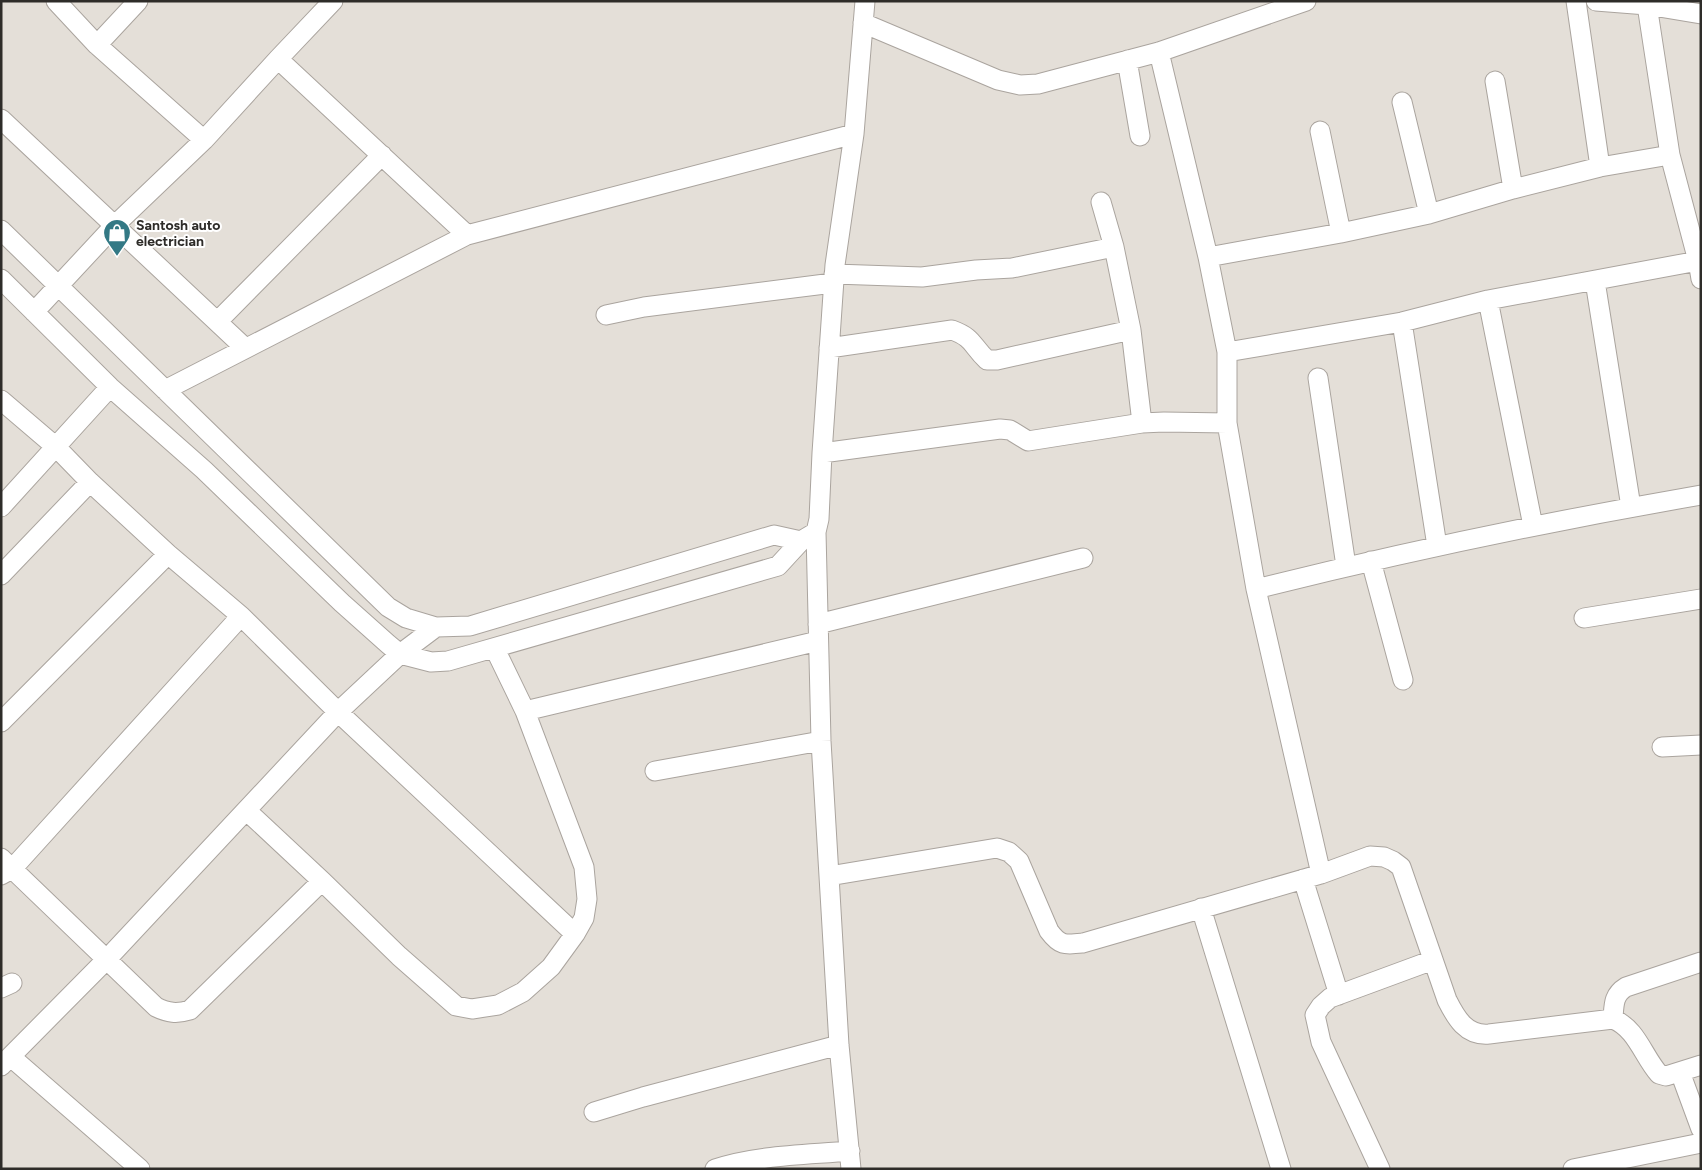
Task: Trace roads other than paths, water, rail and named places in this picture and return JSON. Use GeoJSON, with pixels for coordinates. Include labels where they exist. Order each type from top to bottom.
{"type":"FeatureCollection","features":[{"type":"Feature","properties":{"kind":"street"},"geometry":{"type":"LineString","coordinates":[[56,1],[98,44],[204,140]]}},
{"type":"Feature","properties":{"kind":"street"},"geometry":{"type":"LineString","coordinates":[[98,44],[138,1]]}},
{"type":"Feature","properties":{"kind":"street"},"geometry":{"type":"LineString","coordinates":[[34,312],[115,225],[204,140],[334,1]]}},
{"type":"Feature","properties":{"kind":"street"},"geometry":{"type":"LineString","coordinates":[[1,279],[110,388],[204,470],[342,603],[400,654],[431,662],[448,661],[778,566],[808,536],[820,519],[822,453],[834,278],[854,134],[865,1]]}},
{"type":"Feature","properties":{"kind":"street"},"geometry":{"type":"LineString","coordinates":[[863,23],[998,80],[1020,85],[1038,84],[1158,52],[1306,1]]}},
{"type":"Feature","properties":{"kind":"street"},"geometry":{"type":"LineString","coordinates":[[1576,1],[1600,167]]}},
{"type":"Feature","properties":{"kind":"street"},"geometry":{"type":"LineString","coordinates":[[1596,1],[1647,5],[1701,14]]}},
{"type":"Feature","properties":{"kind":"street"},"geometry":{"type":"LineString","coordinates":[[1227,352],[1402,322],[1488,300],[1595,281],[1699,270],[1670,155],[1647,5]]}},
{"type":"Feature","properties":{"kind":"street"},"geometry":{"type":"LineString","coordinates":[[1158,52],[1208,257],[1227,352],[1228,423],[1256,589],[1312,876],[1339,995]]}},
{"type":"Feature","properties":{"kind":"street"},"geometry":{"type":"LineString","coordinates":[[278,59],[467,234]]}},
{"type":"Feature","properties":{"kind":"street"},"geometry":{"type":"LineString","coordinates":[[1127,60],[1140,136]]}},
{"type":"Feature","properties":{"kind":"street"},"geometry":{"type":"LineString","coordinates":[[1495,81],[1513,189]]}},
{"type":"Feature","properties":{"kind":"street"},"geometry":{"type":"LineString","coordinates":[[1402,102],[1429,214]]}},
{"type":"Feature","properties":{"kind":"street"},"geometry":{"type":"LineString","coordinates":[[1,119],[246,348]]}},
{"type":"Feature","properties":{"kind":"street"},"geometry":{"type":"LineString","coordinates":[[1320,131],[1341,233]]}},
{"type":"Feature","properties":{"kind":"street"},"geometry":{"type":"LineString","coordinates":[[165,390],[467,234],[854,134]]}},
{"type":"Feature","properties":{"kind":"street"},"geometry":{"type":"LineString","coordinates":[[218,321],[382,155]]}},
{"type":"Feature","properties":{"kind":"street"},"geometry":{"type":"LineString","coordinates":[[1208,257],[1341,233],[1429,214],[1513,189],[1600,167],[1670,155]]}},
{"type":"Feature","properties":{"kind":"street"},"geometry":{"type":"LineString","coordinates":[[1102,202],[1114,246],[1130,330],[1142,423]]}},
{"type":"Feature","properties":{"kind":"street"},"geometry":{"type":"LineString","coordinates":[[1,230],[388,607],[406,618],[436,627],[470,626],[774,535],[808,536]]}},
{"type":"Feature","properties":{"kind":"street"},"geometry":{"type":"LineString","coordinates":[[606,315],[644,307],[834,278],[922,277],[976,270],[1012,268],[1114,246]]}},
{"type":"Feature","properties":{"kind":"street"},"geometry":{"type":"LineString","coordinates":[[1595,281],[1631,507]]}},
{"type":"Feature","properties":{"kind":"street"},"geometry":{"type":"LineString","coordinates":[[1488,300],[1533,526]]}},
{"type":"Feature","properties":{"kind":"street"},"geometry":{"type":"LineString","coordinates":[[1402,322],[1437,546]]}},
{"type":"Feature","properties":{"kind":"street"},"geometry":{"type":"LineString","coordinates":[[829,348],[952,330],[970,338],[978,352],[987,360],[997,360],[1130,330]]}},
{"type":"Feature","properties":{"kind":"street"},"geometry":{"type":"LineString","coordinates":[[1318,378],[1346,566]]}},
{"type":"Feature","properties":{"kind":"street"},"geometry":{"type":"LineString","coordinates":[[1,507],[110,388]]}},
{"type":"Feature","properties":{"kind":"street"},"geometry":{"type":"LineString","coordinates":[[1,400],[56,447],[90,482],[168,554],[241,616],[338,712],[575,934]]}},
{"type":"Feature","properties":{"kind":"street"},"geometry":{"type":"LineString","coordinates":[[822,453],[1000,428],[1010,430],[1028,441],[1142,423],[1228,423]]}},
{"type":"Feature","properties":{"kind":"street"},"geometry":{"type":"LineString","coordinates":[[1,575],[90,482]]}},
{"type":"Feature","properties":{"kind":"street"},"geometry":{"type":"LineString","coordinates":[[1256,589],[1346,566],[1437,546],[1701,494]]}},
{"type":"Feature","properties":{"kind":"street"},"geometry":{"type":"LineString","coordinates":[[714,1169],[735,1162],[756,1159],[851,1160],[839,1044],[821,741],[818,632],[808,536]]}},
{"type":"Feature","properties":{"kind":"street"},"geometry":{"type":"LineString","coordinates":[[1,722],[168,554]]}},
{"type":"Feature","properties":{"kind":"street"},"geometry":{"type":"LineString","coordinates":[[525,712],[1083,558]]}},
{"type":"Feature","properties":{"kind":"street"},"geometry":{"type":"LineString","coordinates":[[1371,561],[1403,680]]}},
{"type":"Feature","properties":{"kind":"street"},"geometry":{"type":"LineString","coordinates":[[1584,618],[1701,598]]}},
{"type":"Feature","properties":{"kind":"street"},"geometry":{"type":"LineString","coordinates":[[241,616],[5,867],[107,959],[156,1007],[165,1011],[179,1013],[190,1010],[322,881]]}},
{"type":"Feature","properties":{"kind":"street"},"geometry":{"type":"LineString","coordinates":[[140,1169],[6,1062],[107,959],[338,712],[400,654],[436,627]]}},
{"type":"Feature","properties":{"kind":"street"},"geometry":{"type":"LineString","coordinates":[[247,811],[399,956],[456,1006],[472,1010],[498,1005],[523,992],[551,967],[575,934],[584,918],[587,899],[584,867],[525,712],[495,648]]}},
{"type":"Feature","properties":{"kind":"street"},"geometry":{"type":"LineString","coordinates":[[656,771],[821,741]]}},
{"type":"Feature","properties":{"kind":"street"},"geometry":{"type":"LineString","coordinates":[[1662,747],[1701,745]]}},
{"type":"Feature","properties":{"kind":"street"},"geometry":{"type":"LineString","coordinates":[[829,876],[997,848],[1009,852],[1019,861],[1049,931],[1056,940],[1065,945],[1083,943],[1312,876],[1370,856],[1384,857],[1393,860],[1401,867],[1447,1000],[1454,1015],[1472,1032],[1489,1034],[1613,1019],[1621,1022],[1639,1042],[1659,1074],[1666,1076],[1701,1065]]}},
{"type":"Feature","properties":{"kind":"street"},"geometry":{"type":"LineString","coordinates":[[1201,908],[1280,1169]]}},
{"type":"Feature","properties":{"kind":"street"},"geometry":{"type":"LineString","coordinates":[[1380,1169],[1318,1030],[1315,1015],[1326,1002],[1339,995],[1433,960]]}},
{"type":"Feature","properties":{"kind":"street"},"geometry":{"type":"LineString","coordinates":[[1613,1019],[1615,997],[1618,992],[1626,987],[1701,962]]}},
{"type":"Feature","properties":{"kind":"street"},"geometry":{"type":"LineString","coordinates":[[594,1112],[643,1096],[839,1044]]}},
{"type":"Feature","properties":{"kind":"street"},"geometry":{"type":"LineString","coordinates":[[1680,1072],[1701,1129]]}},
{"type":"Feature","properties":{"kind":"street"},"geometry":{"type":"LineString","coordinates":[[1573,1169],[1701,1143]]}},
{"type":"Feature","properties":{"kind":"place","name":"Santosh auto electrician"},"geometry":{"type":"Point","coordinates":[117,257]}}]}
